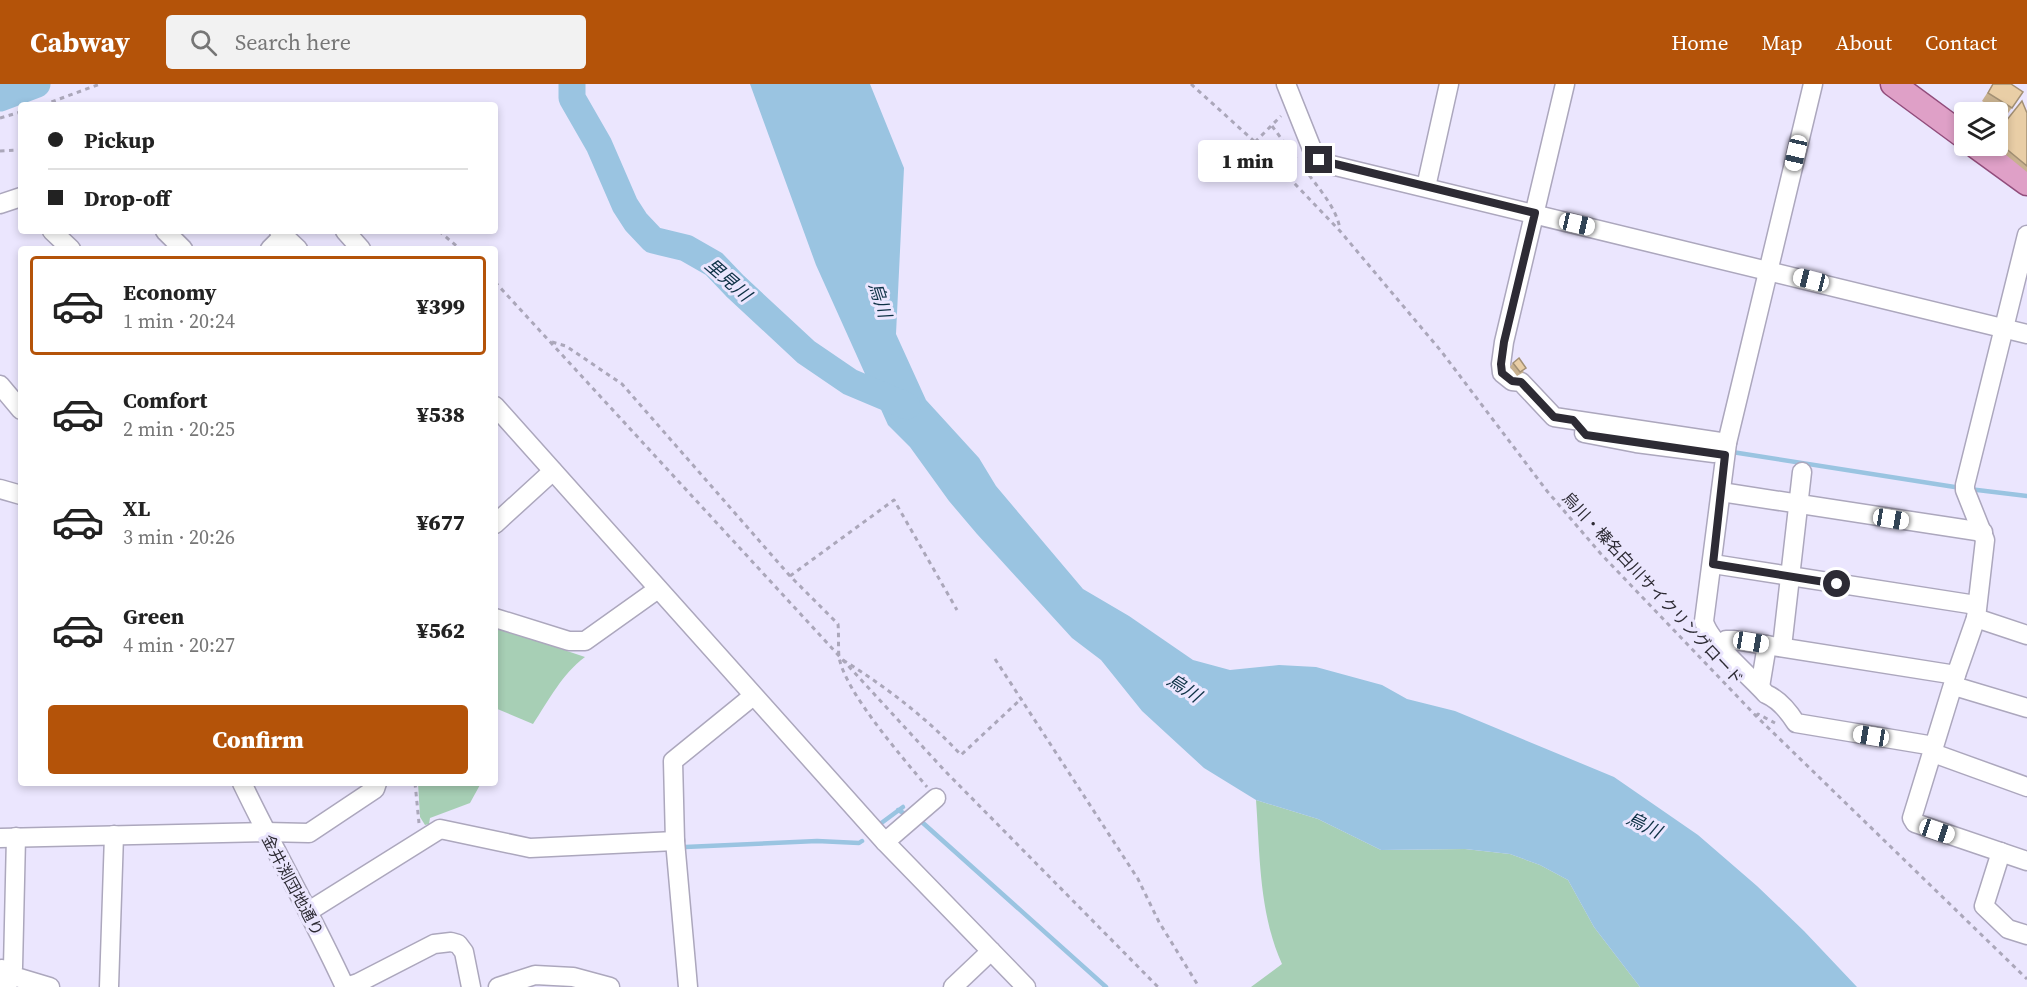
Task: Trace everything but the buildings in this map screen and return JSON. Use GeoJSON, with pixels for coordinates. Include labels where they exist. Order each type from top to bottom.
{"type":"FeatureCollection","features":[{"type":"Feature","properties":{"kind":"main road"},"geometry":{"type":"LineString","coordinates":[[1893,84],[1954,129]]}},
{"type":"Feature","properties":{"kind":"main road"},"geometry":{"type":"LineString","coordinates":[[1990,156],[2027,183]]}},
{"type":"Feature","properties":{"kind":"street"},"geometry":{"type":"LineString","coordinates":[[1286,84],[1319,160],[2027,334]]}},
{"type":"Feature","properties":{"kind":"street"},"geometry":{"type":"LineString","coordinates":[[1426,187],[1449,84]]}},
{"type":"Feature","properties":{"kind":"street"},"geometry":{"type":"LineString","coordinates":[[1565,84],[1504,342],[1502,373],[1512,381],[1521,382],[1554,417],[1637,437],[1726,449]]}},
{"type":"Feature","properties":{"kind":"street"},"geometry":{"type":"LineString","coordinates":[[1813,84],[1726,449],[1704,621],[1705,629],[1796,723],[1933,750],[2027,787]]}},
{"type":"Feature","properties":{"kind":"street"},"geometry":{"type":"LineString","coordinates":[[0,204],[18,198]]}},
{"type":"Feature","properties":{"kind":"street"},"geometry":{"type":"LineString","coordinates":[[55,234],[67,246]]}},
{"type":"Feature","properties":{"kind":"street"},"geometry":{"type":"LineString","coordinates":[[168,234],[180,246]]}},
{"type":"Feature","properties":{"kind":"street"},"geometry":{"type":"LineString","coordinates":[[282,234],[295,246]]}},
{"type":"Feature","properties":{"kind":"street"},"geometry":{"type":"LineString","coordinates":[[348,234],[358,246]]}},
{"type":"Feature","properties":{"kind":"street"},"geometry":{"type":"LineString","coordinates":[[2027,235],[1965,485],[1985,540],[1976,611],[1912,818],[1916,823],[2027,861]]}},
{"type":"Feature","properties":{"kind":"street"},"geometry":{"type":"LineString","coordinates":[[0,385],[18,407]]}},
{"type":"Feature","properties":{"kind":"street"},"geometry":{"type":"LineString","coordinates":[[498,409],[885,842],[1026,987]]}},
{"type":"Feature","properties":{"kind":"street"},"geometry":{"type":"LineString","coordinates":[[1637,437],[1660,432],[1726,449]]}},
{"type":"Feature","properties":{"kind":"street"},"geometry":{"type":"LineString","coordinates":[[498,521],[554,471]]}},
{"type":"Feature","properties":{"kind":"street"},"geometry":{"type":"LineString","coordinates":[[1763,691],[1791,576],[1802,472]]}},
{"type":"Feature","properties":{"kind":"street"},"geometry":{"type":"LineString","coordinates":[[0,489],[18,494]]}},
{"type":"Feature","properties":{"kind":"street"},"geometry":{"type":"LineString","coordinates":[[1721,492],[1983,532]]}},
{"type":"Feature","properties":{"kind":"street"},"geometry":{"type":"LineString","coordinates":[[1713,564],[1791,576],[1976,611],[2027,634]]}},
{"type":"Feature","properties":{"kind":"street"},"geometry":{"type":"LineString","coordinates":[[498,619],[569,641],[585,641],[658,589]]}},
{"type":"Feature","properties":{"kind":"street"},"geometry":{"type":"LineString","coordinates":[[1720,645],[1726,640],[1775,646],[1955,680],[2027,708]]}},
{"type":"Feature","properties":{"kind":"street"},"geometry":{"type":"LineString","coordinates":[[687,987],[675,841],[673,761],[753,696]]}},
{"type":"Feature","properties":{"kind":"street","name":"金井渕団地通り"},"geometry":{"type":"LineString","coordinates":[[243,786],[265,832],[309,911],[345,987]]}},
{"type":"Feature","properties":{"kind":"street"},"geometry":{"type":"LineString","coordinates":[[50,987],[6,977],[13,967],[8,838],[309,833],[375,789],[376,786]]}},
{"type":"Feature","properties":{"kind":"street"},"geometry":{"type":"LineString","coordinates":[[885,842],[936,798]]}},
{"type":"Feature","properties":{"kind":"street"},"geometry":{"type":"LineString","coordinates":[[309,911],[440,829],[530,848],[675,841]]}},
{"type":"Feature","properties":{"kind":"street"},"geometry":{"type":"LineString","coordinates":[[109,987],[114,836]]}},
{"type":"Feature","properties":{"kind":"street"},"geometry":{"type":"LineString","coordinates":[[2001,852],[1984,906],[2008,929],[2027,935]]}},
{"type":"Feature","properties":{"kind":"street"},"geometry":{"type":"LineString","coordinates":[[345,987],[358,983],[434,944],[451,942],[464,951],[471,987]]}},
{"type":"Feature","properties":{"kind":"street"},"geometry":{"type":"LineString","coordinates":[[953,987],[992,951]]}},
{"type":"Feature","properties":{"kind":"street"},"geometry":{"type":"LineString","coordinates":[[498,987],[535,975],[573,977],[610,987]]}},
{"type":"Feature","properties":{"kind":"path"},"geometry":{"type":"LineString","coordinates":[[50,102],[100,84]]}},
{"type":"Feature","properties":{"kind":"path","name":"烏川・榛名白川サイクリングロード"},"geometry":{"type":"LineString","coordinates":[[1191,84],[1255,142],[1340,231],[1441,351],[1547,491],[1601,554],[1756,716],[2027,979]]}},
{"type":"Feature","properties":{"kind":"path"},"geometry":{"type":"LineString","coordinates":[[0,118],[18,113]]}},
{"type":"Feature","properties":{"kind":"path"},"geometry":{"type":"LineString","coordinates":[[1255,142],[1272,126],[1328,201],[1338,221],[1340,231]]}},
{"type":"Feature","properties":{"kind":"path"},"geometry":{"type":"LineString","coordinates":[[0,151],[18,150]]}},
{"type":"Feature","properties":{"kind":"path"},"geometry":{"type":"LineString","coordinates":[[442,234],[456,246]]}},
{"type":"Feature","properties":{"kind":"path"},"geometry":{"type":"LineString","coordinates":[[498,285],[839,658],[962,788],[1158,987]]}},
{"type":"Feature","properties":{"kind":"path"},"geometry":{"type":"LineString","coordinates":[[552,342],[566,346],[622,384],[790,576],[838,624],[839,658],[852,687],[871,716],[936,798]]}},
{"type":"Feature","properties":{"kind":"path"},"geometry":{"type":"LineString","coordinates":[[790,576],[894,500],[957,610]]}},
{"type":"Feature","properties":{"kind":"path"},"geometry":{"type":"LineString","coordinates":[[839,658],[865,674],[937,729],[961,755],[1022,698]]}},
{"type":"Feature","properties":{"kind":"path"},"geometry":{"type":"LineString","coordinates":[[995,659],[1138,879],[1159,922],[1199,987]]}},
{"type":"Feature","properties":{"kind":"path"},"geometry":{"type":"LineString","coordinates":[[415,786],[421,839]]}},
{"type":"Feature","properties":{"kind":"green space"},"geometry":{"type":"Polygon","coordinates":[[[498,628],[585,657],[563,679],[533,724],[498,709],[498,628]]]}},
{"type":"Feature","properties":{"kind":"green space"},"geometry":{"type":"Polygon","coordinates":[[[418,786],[479,786],[470,803],[430,818],[429,824],[425,825],[420,817],[418,786]]]}},
{"type":"Feature","properties":{"kind":"green space"},"geometry":{"type":"Polygon","coordinates":[[[1256,800],[1318,819],[1381,850],[1465,849],[1510,854],[1540,865],[1568,880],[1594,927],[1640,987],[1251,987],[1282,964],[1274,945],[1265,904],[1256,800]]]}},
{"type":"Feature","properties":{"kind":"water","name":"烏川"},"geometry":{"type":"Polygon","coordinates":[[[750,84],[870,84],[904,168],[896,334],[926,400],[979,458],[996,486],[1083,589],[1129,616],[1193,660],[1230,670],[1279,665],[1316,667],[1382,685],[1407,699],[1455,711],[1614,777],[1698,835],[1757,886],[1857,987],[1640,987],[1594,927],[1568,880],[1540,865],[1510,854],[1465,849],[1381,850],[1318,819],[1256,800],[1204,768],[1142,711],[1101,660],[1072,638],[977,534],[949,501],[910,447],[888,425],[816,265],[750,84]]]}},
{"type":"Feature","properties":{"kind":"waterway","name":"里見川"},"geometry":{"type":"LineString","coordinates":[[0,98],[37,84]]}},
{"type":"Feature","properties":{"kind":"waterway","name":"里見川"},"geometry":{"type":"LineString","coordinates":[[572,84],[572,98],[599,145],[625,205],[636,222],[653,240],[686,248],[714,264],[806,352],[850,382],[907,406]]}},
{"type":"Feature","properties":{"kind":"waterway"},"geometry":{"type":"LineString","coordinates":[[1732,452],[1961,488]]}},
{"type":"Feature","properties":{"kind":"waterway"},"geometry":{"type":"LineString","coordinates":[[1969,489],[2027,496]]}},
{"type":"Feature","properties":{"kind":"waterway"},"geometry":{"type":"LineString","coordinates":[[880,824],[903,807]]}},
{"type":"Feature","properties":{"kind":"waterway"},"geometry":{"type":"LineString","coordinates":[[898,810],[909,816]]}},
{"type":"Feature","properties":{"kind":"waterway"},"geometry":{"type":"LineString","coordinates":[[917,820],[1106,987]]}},
{"type":"Feature","properties":{"kind":"waterway"},"geometry":{"type":"LineString","coordinates":[[685,847],[817,841],[859,843],[862,841]]}},
{"type":"Feature","properties":{"kind":"route"},"geometry":{"type":"LineString","coordinates":[[1319,160],[1323,163],[1535,213],[1504,342],[1502,373],[1512,381],[1521,382],[1554,417],[1573,420],[1586,435],[1725,455],[1713,564],[1837,584]]}}]}
